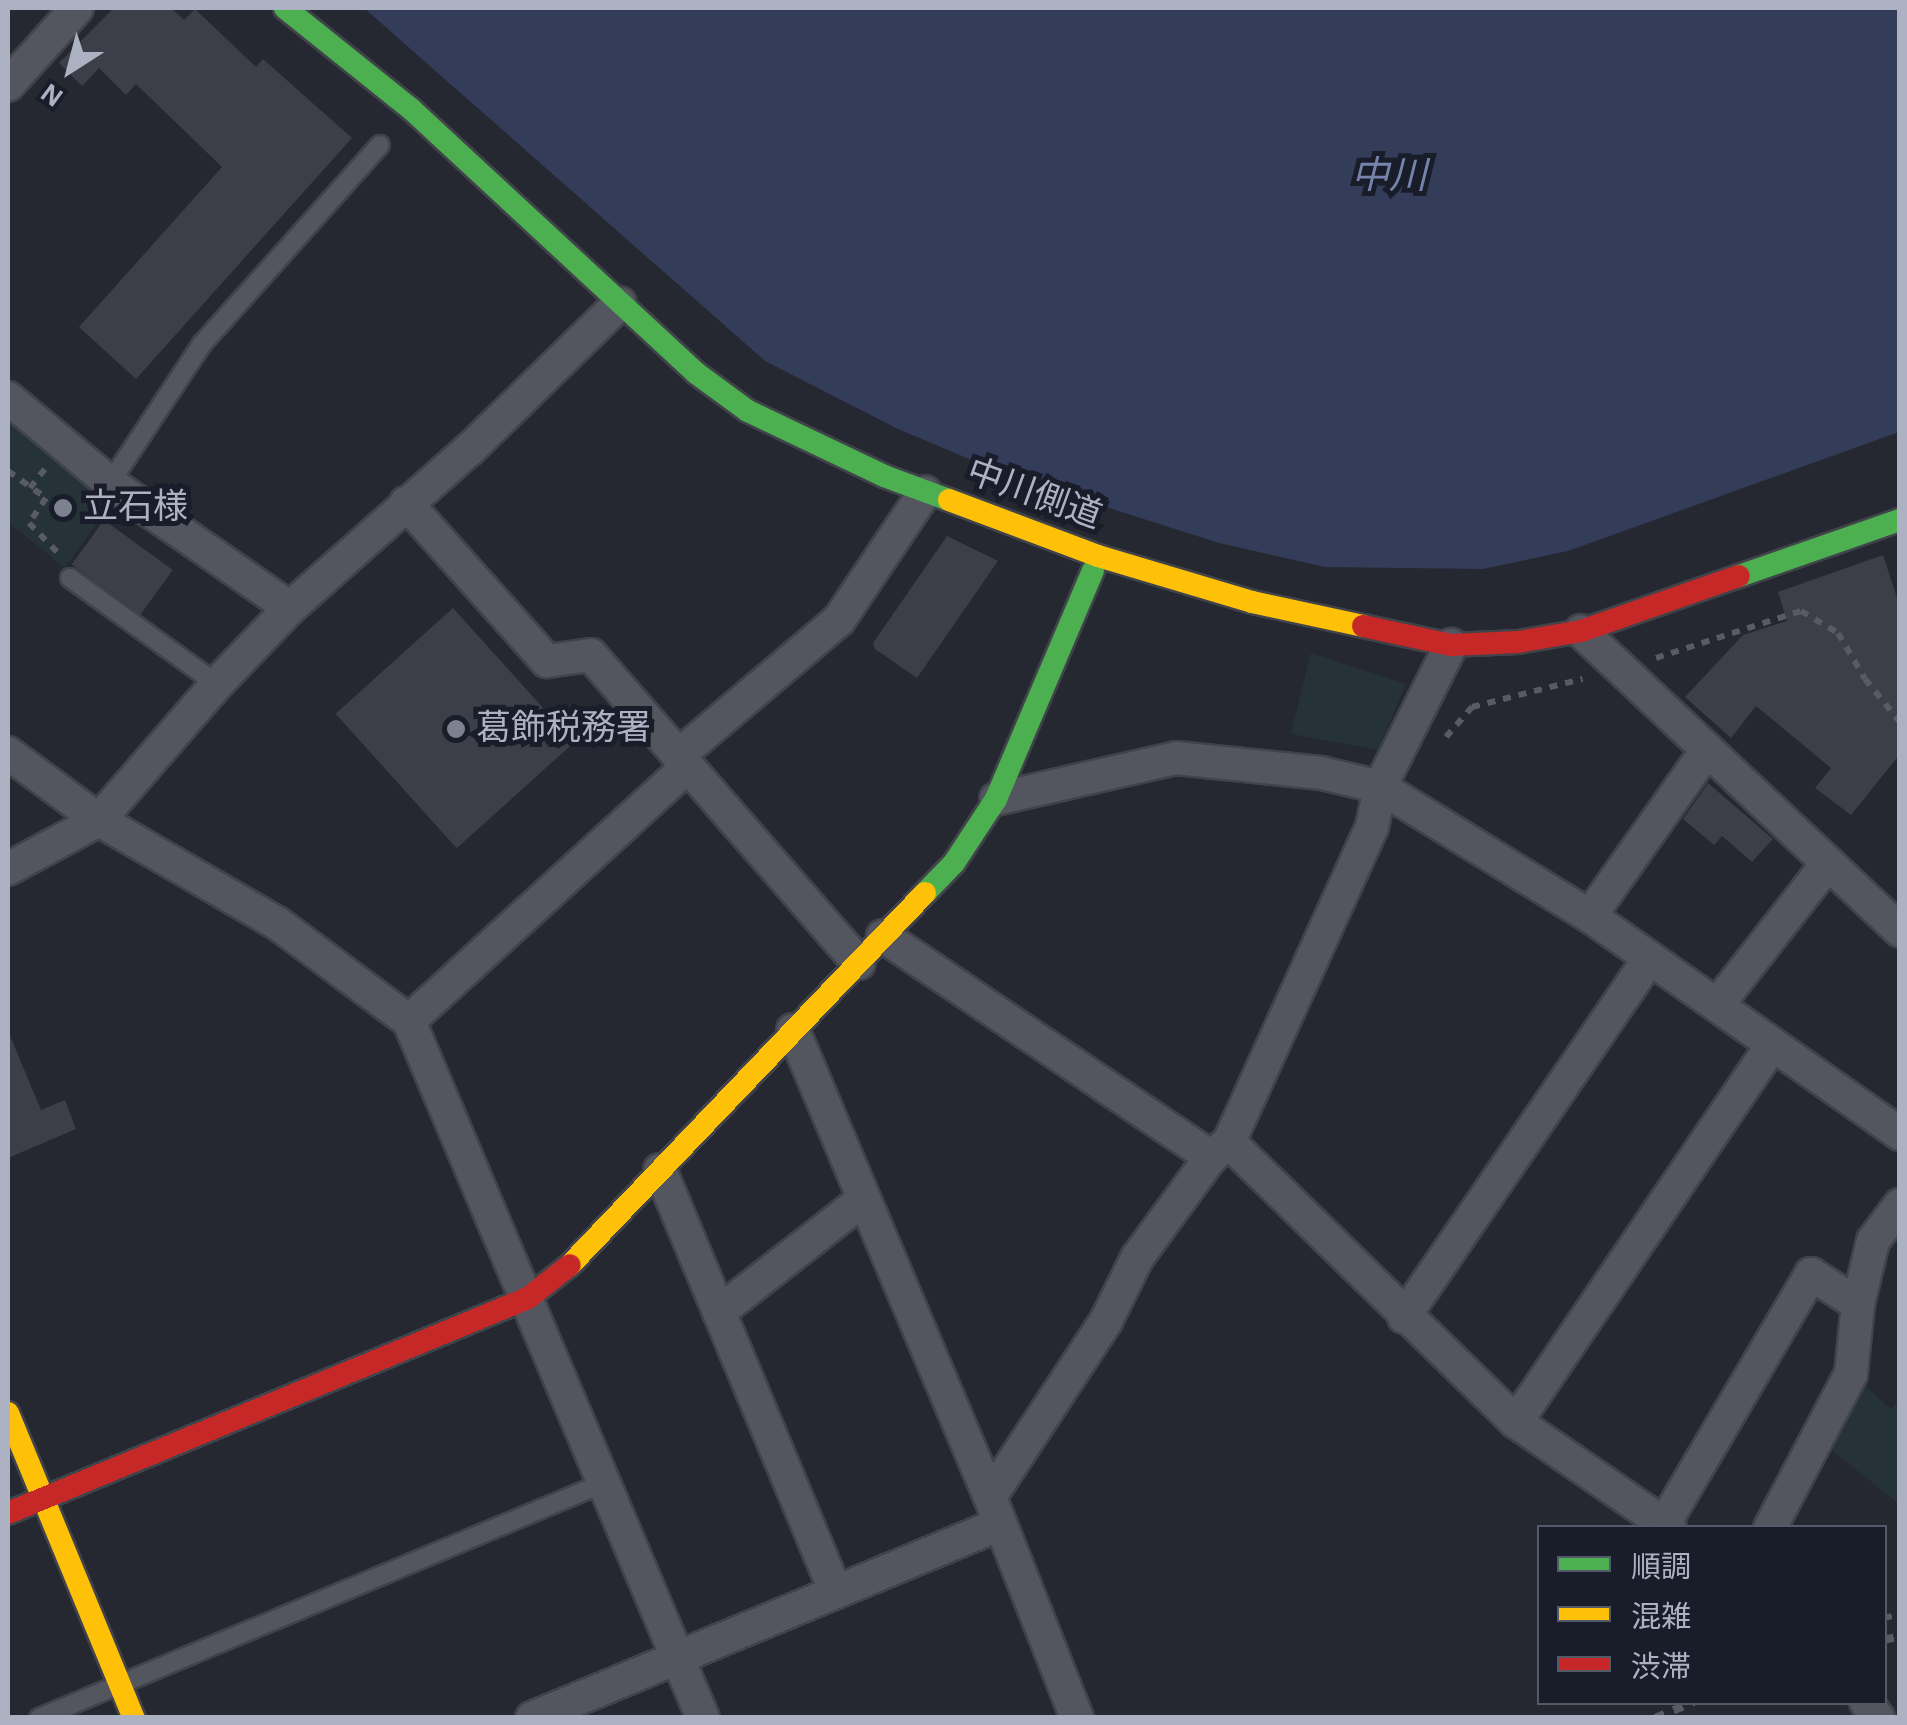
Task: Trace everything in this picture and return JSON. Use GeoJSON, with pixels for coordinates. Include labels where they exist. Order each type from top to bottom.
{"type":"FeatureCollection","features":[{"type":"Feature","properties":{"kind":"street"},"geometry":{"type":"LineString","coordinates":[[8,85],[77,8]]}},
{"type":"Feature","properties":{"kind":"street","name":"中川側道"},"geometry":{"type":"LineString","coordinates":[[285,8],[411,109],[696,373],[748,411],[828,452],[1095,564],[1451,645],[1518,642],[1581,631],[1900,520]]}},
{"type":"Feature","properties":{"kind":"street"},"geometry":{"type":"LineString","coordinates":[[8,869],[99,820],[216,684],[290,608],[470,450],[620,303]]}},
{"type":"Feature","properties":{"kind":"street"},"geometry":{"type":"LineString","coordinates":[[8,398],[110,482],[290,608]]}},
{"type":"Feature","properties":{"kind":"street"},"geometry":{"type":"LineString","coordinates":[[409,1022],[682,761],[839,620],[924,492]]}},
{"type":"Feature","properties":{"kind":"street"},"geometry":{"type":"LineString","coordinates":[[406,504],[547,662],[591,655],[859,964]]}},
{"type":"Feature","properties":{"kind":"street"},"geometry":{"type":"LineString","coordinates":[[8,1513],[528,1298],[588,1250],[954,863],[996,799],[1095,564]]}},
{"type":"Feature","properties":{"kind":"street"},"geometry":{"type":"LineString","coordinates":[[1581,631],[1900,931]]}},
{"type":"Feature","properties":{"kind":"street"},"geometry":{"type":"LineString","coordinates":[[532,1718],[835,1590],[994,1511],[1106,1321],[1137,1258],[1220,1150],[1372,827],[1380,787],[1451,645]]}},
{"type":"Feature","properties":{"kind":"street"},"geometry":{"type":"LineString","coordinates":[[1590,916],[1707,750]]}},
{"type":"Feature","properties":{"kind":"street"},"geometry":{"type":"LineString","coordinates":[[8,753],[99,820],[277,923],[409,1022],[703,1718]]}},
{"type":"Feature","properties":{"kind":"street"},"geometry":{"type":"LineString","coordinates":[[996,799],[1176,758],[1321,774],[1380,787],[1590,916],[1900,1134]]}},
{"type":"Feature","properties":{"kind":"street"},"geometry":{"type":"LineString","coordinates":[[1718,1004],[1828,863]]}},
{"type":"Feature","properties":{"kind":"street"},"geometry":{"type":"LineString","coordinates":[[883,936],[1220,1150],[1516,1422],[1666,1525]]}},
{"type":"Feature","properties":{"kind":"street"},"geometry":{"type":"LineString","coordinates":[[1404,1317],[1650,958]]}},
{"type":"Feature","properties":{"kind":"street"},"geometry":{"type":"LineString","coordinates":[[793,1030],[1077,1718]]}},
{"type":"Feature","properties":{"kind":"street"},"geometry":{"type":"LineString","coordinates":[[1516,1422],[1772,1046]]}},
{"type":"Feature","properties":{"kind":"street"},"geometry":{"type":"LineString","coordinates":[[660,1170],[835,1590]]}},
{"type":"Feature","properties":{"kind":"street"},"geometry":{"type":"LineString","coordinates":[[719,1312],[864,1199]]}},
{"type":"Feature","properties":{"kind":"street"},"geometry":{"type":"LineString","coordinates":[[1772,1525],[1851,1374],[1858,1304],[1873,1242],[1900,1205]]}},
{"type":"Feature","properties":{"kind":"street"},"geometry":{"type":"LineString","coordinates":[[1668,1525],[1812,1274],[1858,1304]]}},
{"type":"Feature","properties":{"kind":"street"},"geometry":{"type":"LineString","coordinates":[[8,1413],[134,1718]]}},
{"type":"Feature","properties":{"kind":"lane"},"geometry":{"type":"LineString","coordinates":[[110,482],[202,344],[380,146]]}},
{"type":"Feature","properties":{"kind":"lane"},"geometry":{"type":"LineString","coordinates":[[70,578],[216,684]]}},
{"type":"Feature","properties":{"kind":"lane"},"geometry":{"type":"LineString","coordinates":[[39,1718],[606,1482]]}},
{"type":"Feature","properties":{"kind":"path"},"geometry":{"type":"LineString","coordinates":[[8,471],[46,498],[29,523],[59,551],[70,578]]}},
{"type":"Feature","properties":{"kind":"shaded area"},"geometry":{"type":"Polygon","coordinates":[[[8,416],[113,500],[65,568],[8,522],[8,416]]]}},
{"type":"Feature","properties":{"kind":"shaded area"},"geometry":{"type":"Polygon","coordinates":[[[1311,653],[1406,684],[1378,750],[1291,734],[1311,653]]]}},
{"type":"Feature","properties":{"kind":"shaded area"},"geometry":{"type":"Polygon","coordinates":[[[1862,1383],[1891,1409],[1899,1401],[1899,1504],[1823,1443],[1862,1383]]]}},
{"type":"Feature","properties":{"kind":"water","name":"中川"},"geometry":{"type":"Polygon","coordinates":[[[364,8],[1899,8],[1899,432],[1568,551],[1483,569],[1325,567],[1219,543],[1012,477],[898,429],[765,361],[364,8]]]}},
{"type":"Feature","properties":{"kind":"building"},"geometry":{"type":"Polygon","coordinates":[[[114,8],[171,8],[184,20],[195,9],[256,67],[263,59],[352,138],[136,379],[79,327],[222,167],[136,84],[126,95],[99,68],[82,86],[59,63],[114,8]]]}},
{"type":"Feature","properties":{"kind":"building"},"geometry":{"type":"Polygon","coordinates":[[[104,520],[173,570],[140,614],[72,564],[104,520]]]}},
{"type":"Feature","properties":{"kind":"building"},"geometry":{"type":"Polygon","coordinates":[[[947,536],[998,561],[917,678],[875,649],[873,643],[947,536]]]}},
{"type":"Feature","properties":{"kind":"building"},"geometry":{"type":"Polygon","coordinates":[[[1883,555],[1900,607],[1900,754],[1851,815],[1815,788],[1831,768],[1756,706],[1731,738],[1685,697],[1743,635],[1787,621],[1778,592],[1883,555]]]}},
{"type":"Feature","properties":{"kind":"building","name":"葛飾税務署"},"geometry":{"type":"Polygon","coordinates":[[[453,608],[574,743],[457,848],[336,714],[453,608]]]}},
{"type":"Feature","properties":{"kind":"building"},"geometry":{"type":"Polygon","coordinates":[[[1708,783],[1773,839],[1752,862],[1722,836],[1714,845],[1683,819],[1708,783]]]}},
{"type":"Feature","properties":{"kind":"building"},"geometry":{"type":"Polygon","coordinates":[[[8,1031],[41,1110],[65,1100],[76,1129],[8,1158],[8,1031]]]}},
{"type":"Feature","properties":{"kind":"railway"},"geometry":{"type":"LineString","coordinates":[[1887,1639],[1900,1636]]}},
{"type":"Feature","properties":{"kind":"railway"},"geometry":{"type":"LineString","coordinates":[[1655,1718],[1687,1705]]}},
{"type":"Feature","properties":{"kind":"traffic: fast"},"geometry":{"type":"LineString","coordinates":[[285,8],[411,109],[696,373],[748,411],[884,476],[949,500]]}},
{"type":"Feature","properties":{"kind":"traffic: fast"},"geometry":{"type":"LineString","coordinates":[[1739,576],[1900,520]]}},
{"type":"Feature","properties":{"kind":"traffic: fast"},"geometry":{"type":"LineString","coordinates":[[925,893],[954,863],[996,799],[1093,571]]}},
{"type":"Feature","properties":{"kind":"traffic: slow"},"geometry":{"type":"LineString","coordinates":[[949,500],[1098,556],[1252,602],[1363,626]]}},
{"type":"Feature","properties":{"kind":"traffic: slow"},"geometry":{"type":"LineString","coordinates":[[570,1265],[925,893]]}},
{"type":"Feature","properties":{"kind":"traffic: slow"},"geometry":{"type":"LineString","coordinates":[[8,1413],[134,1718]]}},
{"type":"Feature","properties":{"kind":"traffic: jam"},"geometry":{"type":"LineString","coordinates":[[1363,626],[1451,645],[1518,642],[1581,631],[1739,576]]}},
{"type":"Feature","properties":{"kind":"traffic: jam"},"geometry":{"type":"LineString","coordinates":[[8,1513],[528,1298],[570,1265]]}},
{"type":"Feature","properties":{"kind":"place","name":"立石様"},"geometry":{"type":"Point","coordinates":[63,508]}},
{"type":"Feature","properties":{"kind":"place","name":"葛飾税務署"},"geometry":{"type":"Point","coordinates":[456,729]}}]}
